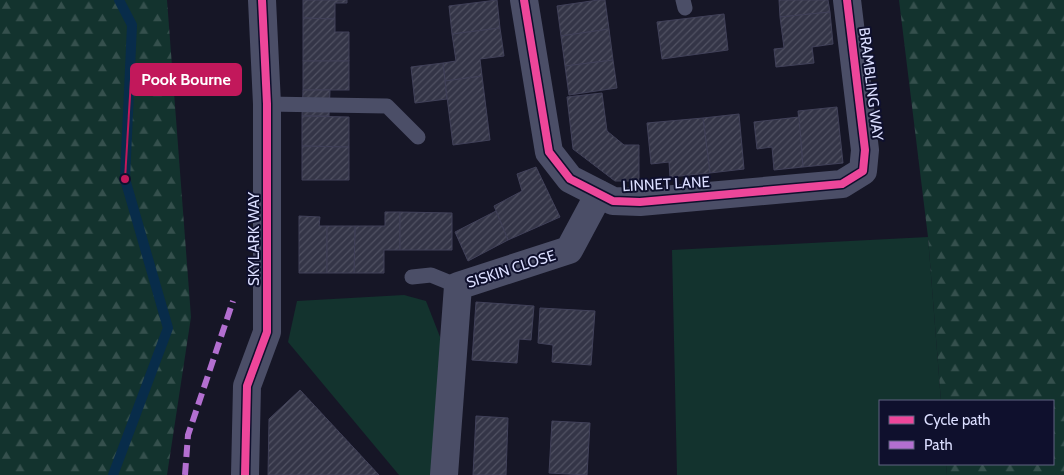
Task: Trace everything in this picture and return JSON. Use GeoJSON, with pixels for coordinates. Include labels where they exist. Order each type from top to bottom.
{"type":"FeatureCollection","features":[{"type":"Feature","properties":{"kind":"street","name":"SKYLARK WAY"},"geometry":{"type":"LineString","coordinates":[[245,475],[247,386],[267,332],[268,104],[262,0]]}},
{"type":"Feature","properties":{"kind":"street","name":"LINNET LANE"},"geometry":{"type":"LineString","coordinates":[[524,0],[549,152],[570,179],[599,194],[613,200],[640,202],[842,184],[862,171]]}},
{"type":"Feature","properties":{"kind":"street","name":"BRAMBLING WAY"},"geometry":{"type":"LineString","coordinates":[[846,0],[865,150],[862,171]]}},
{"type":"Feature","properties":{"kind":"street","name":"SISKIN CLOSE"},"geometry":{"type":"LineString","coordinates":[[444,475],[458,286],[570,250],[599,194]]}},
{"type":"Feature","properties":{"kind":"lane"},"geometry":{"type":"LineString","coordinates":[[268,104],[387,106],[418,137]]}},
{"type":"Feature","properties":{"kind":"lane"},"geometry":{"type":"LineString","coordinates":[[412,277],[431,275],[458,286]]}},
{"type":"Feature","properties":{"kind":"green space"},"geometry":{"type":"Polygon","coordinates":[[[0,0],[167,0],[191,317],[167,475],[0,475],[0,0]]]}},
{"type":"Feature","properties":{"kind":"green space"},"geometry":{"type":"Polygon","coordinates":[[[899,0],[1064,0],[1064,475],[947,475],[946,465],[1054,465],[1054,400],[941,400],[928,237],[899,0]]]}},
{"type":"Feature","properties":{"kind":"green space"},"geometry":{"type":"Polygon","coordinates":[[[928,237],[941,400],[879,400],[879,465],[946,465],[947,475],[677,475],[672,250],[928,237]]]}},
{"type":"Feature","properties":{"kind":"green space"},"geometry":{"type":"Polygon","coordinates":[[[404,295],[426,301],[442,342],[434,475],[399,475],[288,342],[297,301],[404,295]]]}},
{"type":"Feature","properties":{"kind":"building"},"geometry":{"type":"Polygon","coordinates":[[[303,0],[347,0],[347,3],[335,3],[335,19],[303,18],[303,0]]]}},
{"type":"Feature","properties":{"kind":"building"},"geometry":{"type":"Polygon","coordinates":[[[497,0],[500,28],[452,34],[449,6],[497,0]]]}},
{"type":"Feature","properties":{"kind":"building"},"geometry":{"type":"Polygon","coordinates":[[[605,0],[609,29],[561,36],[557,6],[605,0]]]}},
{"type":"Feature","properties":{"kind":"building"},"geometry":{"type":"Polygon","coordinates":[[[779,0],[828,0],[830,12],[780,17],[779,0]]]}},
{"type":"Feature","properties":{"kind":"building"},"geometry":{"type":"Polygon","coordinates":[[[830,12],[833,44],[812,47],[814,63],[776,67],[774,49],[784,48],[780,17],[830,12]]]}},
{"type":"Feature","properties":{"kind":"building"},"geometry":{"type":"Polygon","coordinates":[[[724,14],[728,50],[662,59],[657,22],[724,14]]]}},
{"type":"Feature","properties":{"kind":"building"},"geometry":{"type":"Polygon","coordinates":[[[303,18],[335,19],[335,32],[349,32],[349,61],[303,61],[303,18]]]}},
{"type":"Feature","properties":{"kind":"building"},"geometry":{"type":"Polygon","coordinates":[[[500,28],[504,56],[480,59],[482,76],[445,81],[443,63],[456,61],[452,34],[500,28]]]}},
{"type":"Feature","properties":{"kind":"building"},"geometry":{"type":"Polygon","coordinates":[[[609,29],[613,60],[565,66],[561,36],[609,29]]]}},
{"type":"Feature","properties":{"kind":"building"},"geometry":{"type":"Polygon","coordinates":[[[613,60],[617,88],[569,95],[565,66],[613,60]]]}},
{"type":"Feature","properties":{"kind":"building"},"geometry":{"type":"Polygon","coordinates":[[[303,61],[349,61],[349,90],[303,90],[303,61]]]}},
{"type":"Feature","properties":{"kind":"building"},"geometry":{"type":"Polygon","coordinates":[[[443,63],[447,99],[415,103],[411,67],[443,63]]]}},
{"type":"Feature","properties":{"kind":"building"},"geometry":{"type":"Polygon","coordinates":[[[482,76],[490,140],[453,145],[445,81],[482,76]]]}},
{"type":"Feature","properties":{"kind":"building"},"geometry":{"type":"Polygon","coordinates":[[[303,90],[330,90],[329,116],[302,116],[303,90]]]}},
{"type":"Feature","properties":{"kind":"building"},"geometry":{"type":"Polygon","coordinates":[[[602,93],[607,131],[624,145],[639,145],[639,181],[615,181],[573,149],[567,97],[602,93]]]}},
{"type":"Feature","properties":{"kind":"building"},"geometry":{"type":"Polygon","coordinates":[[[837,107],[843,163],[803,167],[798,111],[837,107]]]}},
{"type":"Feature","properties":{"kind":"building"},"geometry":{"type":"Polygon","coordinates":[[[739,114],[744,169],[710,173],[703,118],[739,114]]]}},
{"type":"Feature","properties":{"kind":"building"},"geometry":{"type":"Polygon","coordinates":[[[302,116],[349,117],[349,147],[302,146],[302,116]]]}},
{"type":"Feature","properties":{"kind":"building"},"geometry":{"type":"Polygon","coordinates":[[[799,117],[803,167],[774,170],[772,147],[757,149],[754,122],[799,117]]]}},
{"type":"Feature","properties":{"kind":"building"},"geometry":{"type":"Polygon","coordinates":[[[703,118],[710,173],[670,177],[669,162],[651,164],[647,123],[703,118]]]}},
{"type":"Feature","properties":{"kind":"building"},"geometry":{"type":"Polygon","coordinates":[[[302,146],[349,147],[349,180],[302,180],[302,146]]]}},
{"type":"Feature","properties":{"kind":"building"},"geometry":{"type":"Polygon","coordinates":[[[536,167],[560,217],[508,240],[494,206],[522,191],[517,174],[536,167]]]}},
{"type":"Feature","properties":{"kind":"building"},"geometry":{"type":"Polygon","coordinates":[[[496,211],[508,240],[468,261],[455,232],[496,211]]]}},
{"type":"Feature","properties":{"kind":"building"},"geometry":{"type":"Polygon","coordinates":[[[385,212],[400,212],[400,250],[384,250],[384,273],[354,273],[355,226],[385,226],[385,212]]]}},
{"type":"Feature","properties":{"kind":"building"},"geometry":{"type":"Polygon","coordinates":[[[400,212],[452,213],[452,250],[400,250],[400,212]]]}},
{"type":"Feature","properties":{"kind":"building"},"geometry":{"type":"Polygon","coordinates":[[[299,216],[320,217],[319,226],[327,226],[327,273],[299,273],[299,216]]]}},
{"type":"Feature","properties":{"kind":"building"},"geometry":{"type":"Polygon","coordinates":[[[327,226],[355,226],[354,273],[327,273],[327,226]]]}},
{"type":"Feature","properties":{"kind":"building"},"geometry":{"type":"Polygon","coordinates":[[[476,302],[534,306],[531,340],[519,339],[517,363],[472,360],[476,302]]]}},
{"type":"Feature","properties":{"kind":"building"},"geometry":{"type":"Polygon","coordinates":[[[540,308],[595,311],[591,365],[552,362],[553,345],[538,343],[540,308]]]}},
{"type":"Feature","properties":{"kind":"building"},"geometry":{"type":"Polygon","coordinates":[[[300,390],[379,475],[268,475],[269,419],[300,390]]]}},
{"type":"Feature","properties":{"kind":"building"},"geometry":{"type":"Polygon","coordinates":[[[476,416],[508,418],[506,475],[473,475],[476,416]]]}},
{"type":"Feature","properties":{"kind":"building"},"geometry":{"type":"Polygon","coordinates":[[[552,421],[590,423],[587,475],[549,473],[552,421]]]}},
{"type":"Feature","properties":{"kind":"waterway"},"geometry":{"type":"LineString","coordinates":[[113,475],[168,328],[125,179],[132,25],[119,0]]}},
{"type":"Feature","properties":{"kind":"marked path"},"geometry":{"type":"LineString","coordinates":[[185,475],[188,435],[233,301]]}},
{"type":"Feature","properties":{"kind":"cycle path"},"geometry":{"type":"LineString","coordinates":[[245,475],[247,386],[267,332],[267,104],[262,0]]}},
{"type":"Feature","properties":{"kind":"cycle path"},"geometry":{"type":"LineString","coordinates":[[524,0],[549,152],[570,179],[613,201],[640,202],[842,184],[863,171],[865,150],[847,0]]}},
{"type":"Feature","properties":{"kind":"place","name":"Pook Bourne"},"geometry":{"type":"Point","coordinates":[125,179]}}]}
